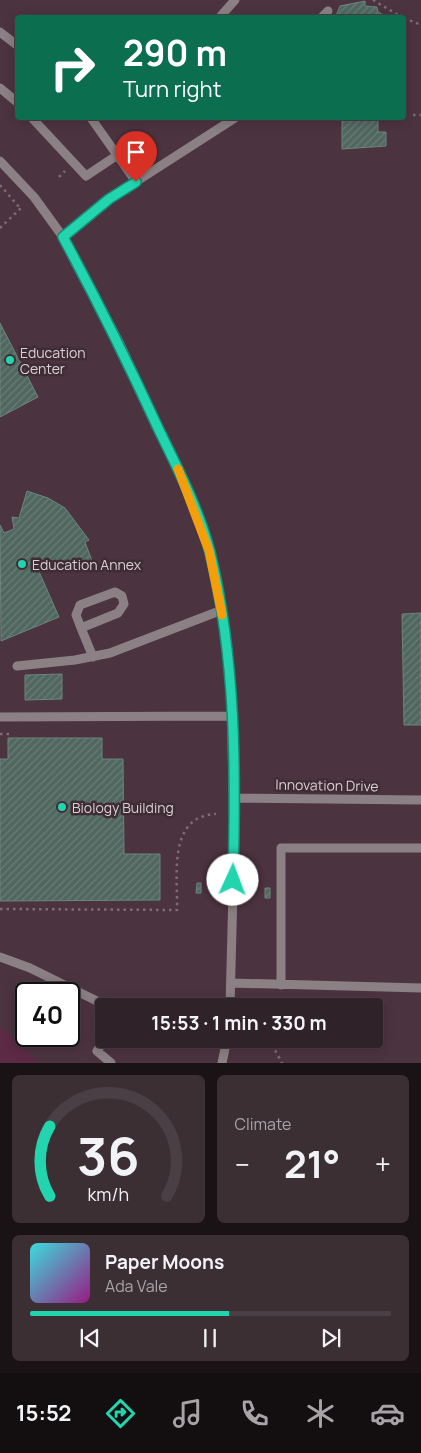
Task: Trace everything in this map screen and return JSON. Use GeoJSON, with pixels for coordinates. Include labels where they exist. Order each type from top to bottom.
{"type":"FeatureCollection","features":[{"type":"Feature","properties":{"kind":"street"},"geometry":{"type":"LineString","coordinates":[[222,15],[235,0]]}},
{"type":"Feature","properties":{"kind":"street"},"geometry":{"type":"LineString","coordinates":[[0,32],[15,44]]}},
{"type":"Feature","properties":{"kind":"street"},"geometry":{"type":"LineString","coordinates":[[0,88],[15,101]]}},
{"type":"Feature","properties":{"kind":"street"},"geometry":{"type":"LineString","coordinates":[[34,120],[86,176],[119,154]]}},
{"type":"Feature","properties":{"kind":"street"},"geometry":{"type":"LineString","coordinates":[[93,120],[119,154],[136,182]]}},
{"type":"Feature","properties":{"kind":"street"},"geometry":{"type":"LineString","coordinates":[[63,237],[109,199],[232,120]]}},
{"type":"Feature","properties":{"kind":"street"},"geometry":{"type":"LineString","coordinates":[[0,161],[34,197],[63,237],[118,342],[188,491],[209,551],[222,610],[231,687],[233,798],[231,998]]}},
{"type":"Feature","properties":{"kind":"street"},"geometry":{"type":"LineString","coordinates":[[81,628],[118,614],[124,604],[122,596],[115,592],[80,605],[76,615],[81,628],[93,656]]}},
{"type":"Feature","properties":{"kind":"street"},"geometry":{"type":"LineString","coordinates":[[17,666],[110,653],[222,610]]}},
{"type":"Feature","properties":{"kind":"street"},"geometry":{"type":"LineString","coordinates":[[0,717],[231,716]]}},
{"type":"Feature","properties":{"kind":"street","name":"Innovation Drive"},"geometry":{"type":"LineString","coordinates":[[233,798],[421,800]]}},
{"type":"Feature","properties":{"kind":"street"},"geometry":{"type":"LineString","coordinates":[[281,985],[281,848],[421,848]]}},
{"type":"Feature","properties":{"kind":"street"},"geometry":{"type":"LineString","coordinates":[[0,958],[30,968],[95,1000]]}},
{"type":"Feature","properties":{"kind":"street"},"geometry":{"type":"LineString","coordinates":[[232,983],[421,988]]}},
{"type":"Feature","properties":{"kind":"street"},"geometry":{"type":"LineString","coordinates":[[99,1048],[97,1051],[111,1063]]}},
{"type":"Feature","properties":{"kind":"street"},"geometry":{"type":"LineString","coordinates":[[222,1063],[224,1048]]}},
{"type":"Feature","properties":{"kind":"path"},"geometry":{"type":"LineString","coordinates":[[373,0],[398,15]]}},
{"type":"Feature","properties":{"kind":"path"},"geometry":{"type":"LineString","coordinates":[[406,19],[421,25]]}},
{"type":"Feature","properties":{"kind":"path"},"geometry":{"type":"LineString","coordinates":[[413,115],[421,115]]}},
{"type":"Feature","properties":{"kind":"path"},"geometry":{"type":"LineString","coordinates":[[0,185],[21,207],[0,228]]}},
{"type":"Feature","properties":{"kind":"path"},"geometry":{"type":"LineString","coordinates":[[0,734],[9,734]]}},
{"type":"Feature","properties":{"kind":"path"},"geometry":{"type":"LineString","coordinates":[[0,909],[177,910],[180,839],[190,824],[196,819],[205,814],[216,814]]}},
{"type":"Feature","properties":{"kind":"path"},"geometry":{"type":"LineString","coordinates":[[273,1048],[282,1063]]}},
{"type":"Feature","properties":{"kind":"shaded area"},"geometry":{"type":"Polygon","coordinates":[[[0,0],[421,0],[421,1063],[0,1063],[0,0]]]}},
{"type":"Feature","properties":{"kind":"shaded area"},"geometry":{"type":"Polygon","coordinates":[[[0,1026],[15,1040],[15,1047],[22,1047],[39,1063],[0,1063],[0,1026]]]}},
{"type":"Feature","properties":{"kind":"building"},"geometry":{"type":"Polygon","coordinates":[[[365,1],[365,6],[377,7],[378,12],[384,15],[336,15],[340,6],[365,1]]]}},
{"type":"Feature","properties":{"kind":"building"},"geometry":{"type":"Polygon","coordinates":[[[342,120],[378,120],[378,132],[386,132],[386,146],[342,149],[342,120]]]}},
{"type":"Feature","properties":{"kind":"building","name":"Education Center"},"geometry":{"type":"Polygon","coordinates":[[[0,323],[38,397],[0,417],[0,323]]]}},
{"type":"Feature","properties":{"kind":"building","name":"Education Annex"},"geometry":{"type":"Polygon","coordinates":[[[27,491],[48,498],[65,508],[89,540],[85,542],[92,561],[69,571],[67,568],[60,571],[55,559],[37,567],[59,617],[1,641],[0,525],[4,533],[14,529],[12,517],[19,518],[27,491]]]}},
{"type":"Feature","properties":{"kind":"building"},"geometry":{"type":"Polygon","coordinates":[[[421,613],[421,725],[404,725],[402,614],[421,613]]]}},
{"type":"Feature","properties":{"kind":"building"},"geometry":{"type":"Polygon","coordinates":[[[62,674],[62,699],[25,700],[25,675],[62,674]]]}},
{"type":"Feature","properties":{"kind":"building","name":"Biology Building"},"geometry":{"type":"Polygon","coordinates":[[[8,738],[102,738],[102,759],[123,759],[124,854],[160,854],[160,900],[0,901],[0,759],[8,759],[8,738]]]}},
{"type":"Feature","properties":{"kind":"building"},"geometry":{"type":"Polygon","coordinates":[[[197,883],[201,883],[201,893],[196,893],[197,883]]]}},
{"type":"Feature","properties":{"kind":"building"},"geometry":{"type":"Polygon","coordinates":[[[265,888],[270,888],[270,898],[265,898],[265,888]]]}},
{"type":"Feature","properties":{"kind":"slow traffic"},"geometry":{"type":"LineString","coordinates":[[178,469],[188,491],[209,551],[222,615]]}},
{"type":"Feature","properties":{"kind":"place","name":"Education Center"},"geometry":{"type":"Point","coordinates":[10,360]}},
{"type":"Feature","properties":{"kind":"place","name":"Education Annex"},"geometry":{"type":"Point","coordinates":[22,564]}},
{"type":"Feature","properties":{"kind":"place","name":"Biology Building"},"geometry":{"type":"Point","coordinates":[62,807]}},
{"type":"Feature","properties":{"kind":"route"},"geometry":{"type":"LineString","coordinates":[[136,182],[109,199],[63,237],[111,327],[188,491],[209,551],[222,610],[231,687],[233,880]]}}]}
